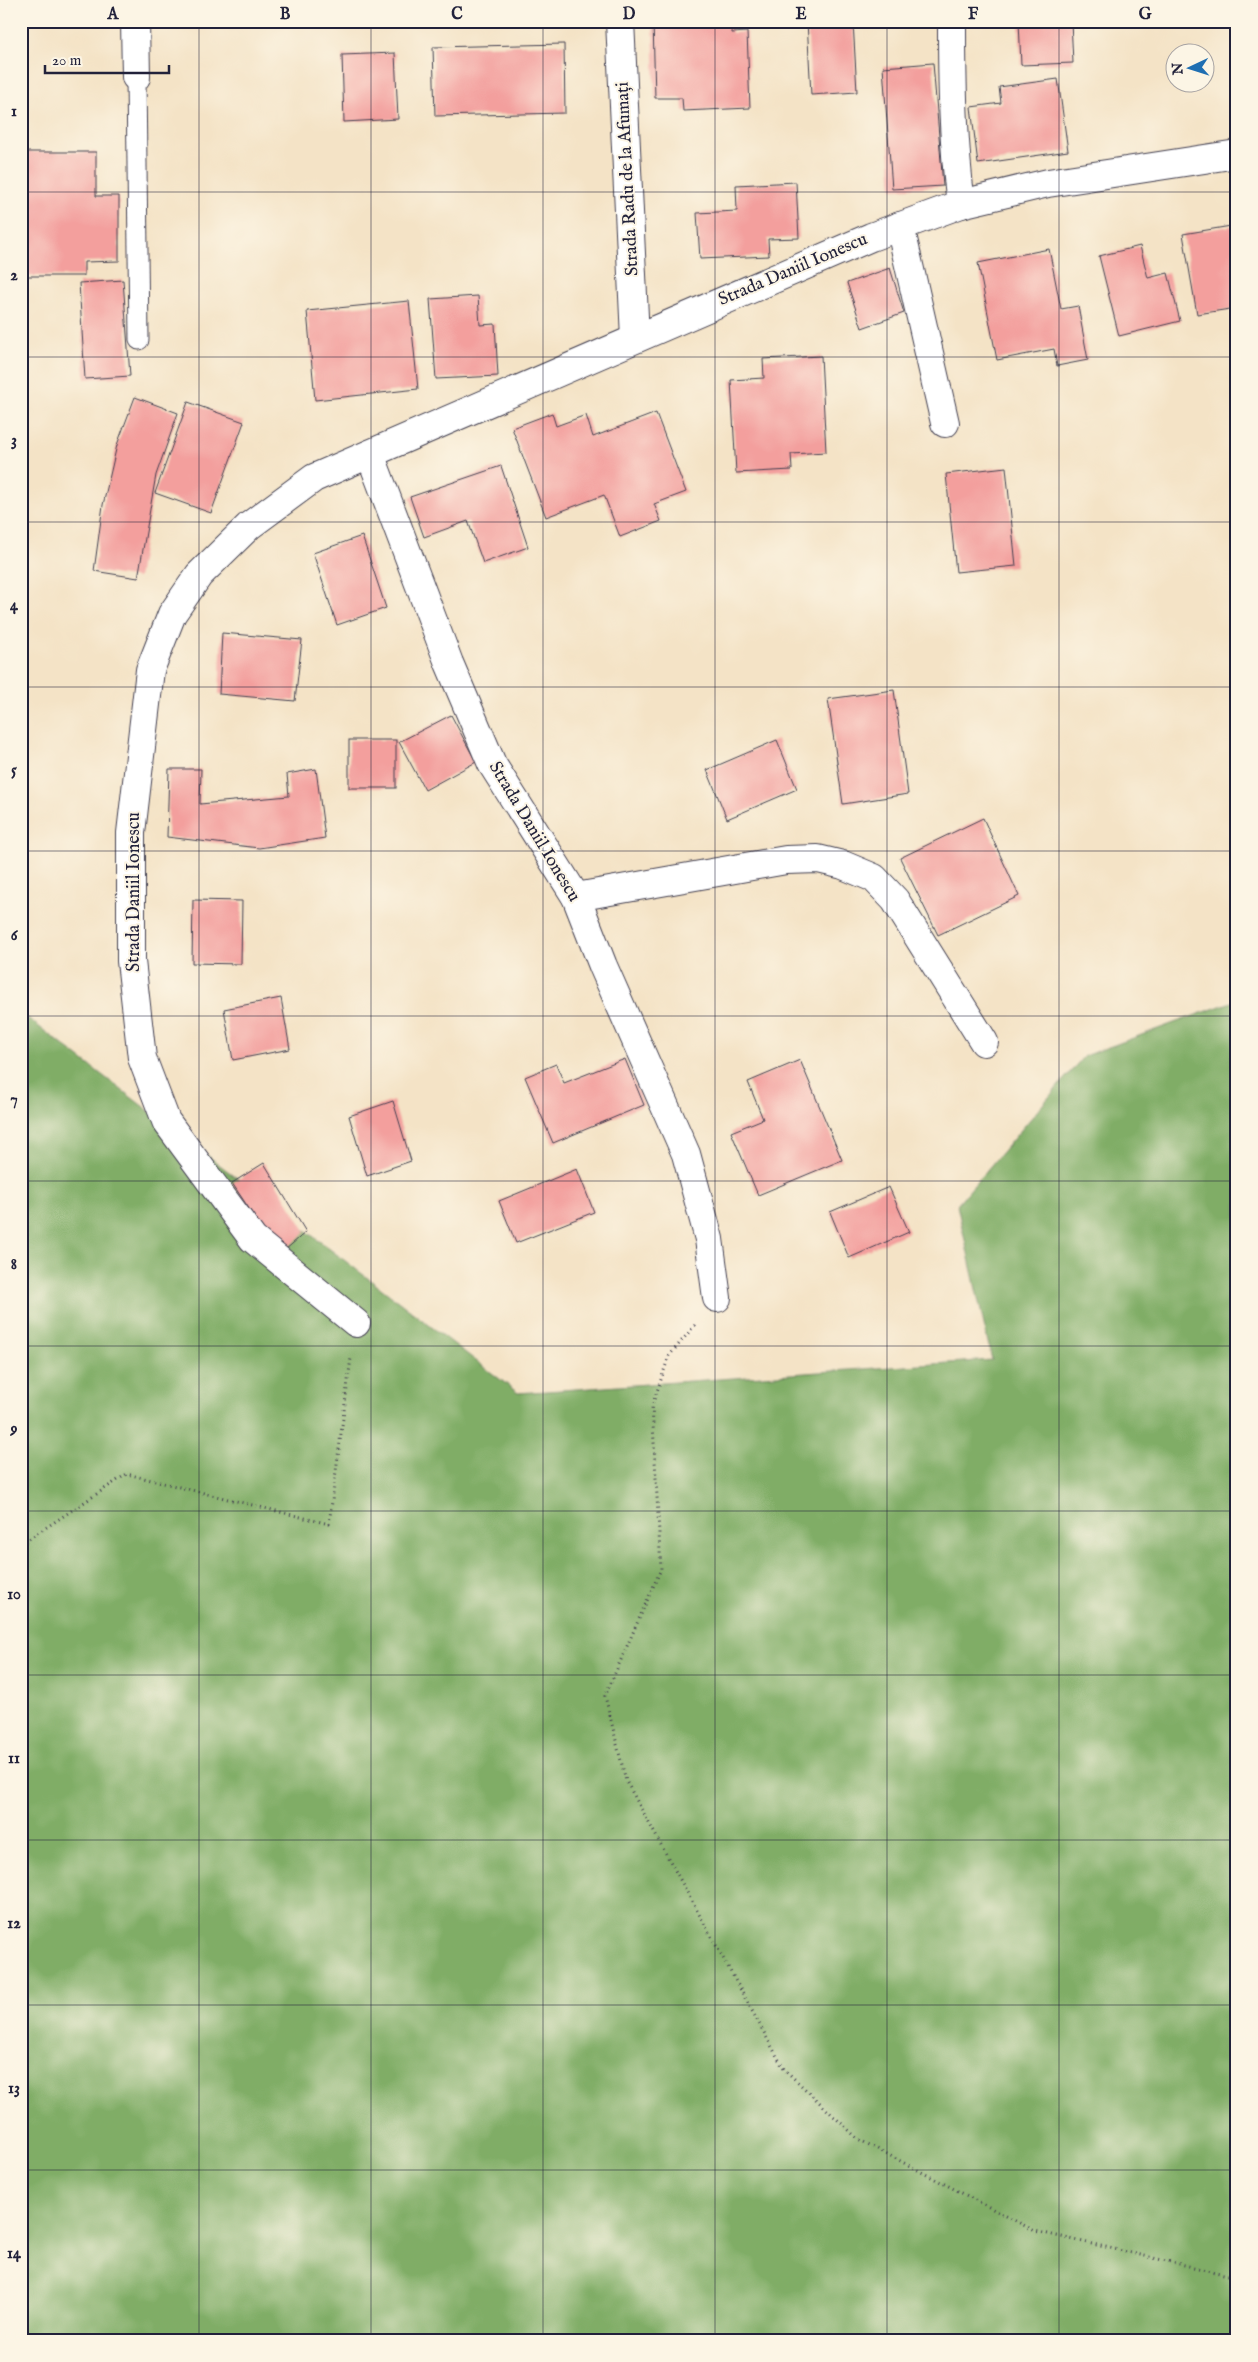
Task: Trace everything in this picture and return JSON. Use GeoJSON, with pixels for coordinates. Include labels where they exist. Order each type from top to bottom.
{"type":"FeatureCollection","features":[{"type":"Feature","properties":{"kind":"street"},"geometry":{"type":"LineString","coordinates":[[135,21],[136,77]]}},
{"type":"Feature","properties":{"kind":"street","name":"Strada Radu de la Afumați"},"geometry":{"type":"LineString","coordinates":[[620,21],[635,338]]}},
{"type":"Feature","properties":{"kind":"street"},"geometry":{"type":"LineString","coordinates":[[952,21],[952,100],[955,161],[961,204]]}},
{"type":"Feature","properties":{"kind":"street","name":"Strada Daniil Ionescu"},"geometry":{"type":"LineString","coordinates":[[356,1323],[254,1239],[166,1121],[142,1058],[131,961],[131,834],[150,670],[172,614],[200,575],[249,526],[314,478],[635,338],[900,226],[961,204],[1048,183],[1237,154]]}},
{"type":"Feature","properties":{"kind":"street"},"geometry":{"type":"LineString","coordinates":[[900,226],[945,423]]}},
{"type":"Feature","properties":{"kind":"street","name":"Strada Daniil Ionescu"},"geometry":{"type":"LineString","coordinates":[[370,454],[449,663],[492,764],[576,897],[603,966],[686,1154],[709,1239],[717,1298]]}},
{"type":"Feature","properties":{"kind":"street"},"geometry":{"type":"LineString","coordinates":[[576,897],[786,860],[818,859],[843,864],[874,878],[895,900],[984,1042]]}},
{"type":"Feature","properties":{"kind":"lane"},"geometry":{"type":"LineString","coordinates":[[136,77],[139,340]]}},
{"type":"Feature","properties":{"kind":"path"},"geometry":{"type":"LineString","coordinates":[[717,1298],[669,1356],[652,1406],[661,1569],[604,1696],[626,1782],[784,2069],[858,2139],[1035,2231],[1237,2277]]}},
{"type":"Feature","properties":{"kind":"path"},"geometry":{"type":"LineString","coordinates":[[21,1544],[127,1474],[330,1524],[356,1323]]}},
{"type":"Feature","properties":{"kind":"green space"},"geometry":{"type":"Polygon","coordinates":[[[1237,1000],[1237,2341],[21,2341],[21,1013],[518,1393],[992,1360],[957,1205],[1084,1056],[1237,1000]]]}},
{"type":"Feature","properties":{"kind":"building"},"geometry":{"type":"Polygon","coordinates":[[[653,21],[732,21],[732,33],[747,32],[750,108],[683,111],[682,98],[655,98],[653,21]]]}},
{"type":"Feature","properties":{"kind":"building"},"geometry":{"type":"Polygon","coordinates":[[[807,21],[853,21],[857,92],[811,95],[807,21]]]}},
{"type":"Feature","properties":{"kind":"building"},"geometry":{"type":"Polygon","coordinates":[[[1019,21],[1071,21],[1073,63],[1021,65],[1019,21]]]}},
{"type":"Feature","properties":{"kind":"building"},"geometry":{"type":"Polygon","coordinates":[[[564,44],[565,113],[435,116],[433,47],[564,44]]]}},
{"type":"Feature","properties":{"kind":"building"},"geometry":{"type":"Polygon","coordinates":[[[395,53],[398,119],[344,122],[342,55],[395,53]]]}},
{"type":"Feature","properties":{"kind":"building"},"geometry":{"type":"Polygon","coordinates":[[[933,63],[943,186],[892,189],[883,67],[933,63]]]}},
{"type":"Feature","properties":{"kind":"building"},"geometry":{"type":"Polygon","coordinates":[[[1058,79],[1068,151],[978,164],[971,107],[1001,103],[999,87],[1058,79]]]}},
{"type":"Feature","properties":{"kind":"building"},"geometry":{"type":"Polygon","coordinates":[[[26,152],[96,152],[96,196],[119,196],[119,261],[84,262],[84,276],[26,276],[26,152]]]}},
{"type":"Feature","properties":{"kind":"building"},"geometry":{"type":"Polygon","coordinates":[[[796,182],[799,238],[768,239],[769,256],[700,259],[697,213],[737,211],[736,185],[796,182]]]}},
{"type":"Feature","properties":{"kind":"building"},"geometry":{"type":"Polygon","coordinates":[[[1237,225],[1237,308],[1197,314],[1183,234],[1237,225]]]}},
{"type":"Feature","properties":{"kind":"building"},"geometry":{"type":"Polygon","coordinates":[[[1140,246],[1148,278],[1168,273],[1180,321],[1119,336],[1099,256],[1140,246]]]}},
{"type":"Feature","properties":{"kind":"building"},"geometry":{"type":"Polygon","coordinates":[[[1049,249],[1061,309],[1078,306],[1088,360],[1057,366],[1054,349],[997,360],[978,263],[1049,249]]]}},
{"type":"Feature","properties":{"kind":"building"},"geometry":{"type":"Polygon","coordinates":[[[890,268],[904,313],[862,328],[847,283],[890,268]]]}},
{"type":"Feature","properties":{"kind":"building"},"geometry":{"type":"Polygon","coordinates":[[[123,280],[130,376],[85,379],[79,283],[123,280]]]}},
{"type":"Feature","properties":{"kind":"building"},"geometry":{"type":"Polygon","coordinates":[[[478,296],[480,325],[495,324],[498,376],[436,379],[430,299],[478,296]]]}},
{"type":"Feature","properties":{"kind":"building"},"geometry":{"type":"Polygon","coordinates":[[[409,301],[418,389],[315,400],[307,311],[409,301]]]}},
{"type":"Feature","properties":{"kind":"building"},"geometry":{"type":"Polygon","coordinates":[[[821,356],[826,452],[791,454],[792,470],[736,473],[731,380],[764,378],[763,359],[821,356]]]}},
{"type":"Feature","properties":{"kind":"building"},"geometry":{"type":"Polygon","coordinates":[[[135,397],[178,413],[156,475],[138,578],[94,571],[103,505],[117,445],[135,397]]]}},
{"type":"Feature","properties":{"kind":"building"},"geometry":{"type":"Polygon","coordinates":[[[188,402],[244,422],[211,513],[155,493],[188,402]]]}},
{"type":"Feature","properties":{"kind":"building"},"geometry":{"type":"Polygon","coordinates":[[[552,413],[556,426],[586,415],[593,437],[656,413],[686,492],[654,504],[661,521],[620,537],[604,495],[546,517],[512,428],[552,413]]]}},
{"type":"Feature","properties":{"kind":"building"},"geometry":{"type":"Polygon","coordinates":[[[501,466],[528,547],[483,563],[468,521],[424,537],[410,497],[501,466]]]}},
{"type":"Feature","properties":{"kind":"building"},"geometry":{"type":"Polygon","coordinates":[[[1006,467],[1016,566],[956,572],[946,474],[1006,467]]]}},
{"type":"Feature","properties":{"kind":"building"},"geometry":{"type":"Polygon","coordinates":[[[362,536],[386,608],[337,625],[313,553],[362,536]]]}},
{"type":"Feature","properties":{"kind":"building"},"geometry":{"type":"Polygon","coordinates":[[[222,633],[302,640],[295,701],[219,694],[222,633]]]}},
{"type":"Feature","properties":{"kind":"building"},"geometry":{"type":"Polygon","coordinates":[[[894,690],[908,794],[843,804],[828,699],[894,690]]]}},
{"type":"Feature","properties":{"kind":"building"},"geometry":{"type":"Polygon","coordinates":[[[451,715],[476,762],[425,790],[399,742],[451,715]]]}},
{"type":"Feature","properties":{"kind":"building"},"geometry":{"type":"Polygon","coordinates":[[[349,740],[396,740],[396,788],[349,788],[349,740]]]}},
{"type":"Feature","properties":{"kind":"building"},"geometry":{"type":"Polygon","coordinates":[[[777,740],[797,789],[727,819],[707,770],[777,740]]]}},
{"type":"Feature","properties":{"kind":"building"},"geometry":{"type":"Polygon","coordinates":[[[169,769],[201,769],[200,804],[289,796],[287,774],[316,769],[325,838],[259,848],[167,837],[169,769]]]}},
{"type":"Feature","properties":{"kind":"building"},"geometry":{"type":"Polygon","coordinates":[[[983,818],[1019,896],[938,935],[900,858],[983,818]]]}},
{"type":"Feature","properties":{"kind":"building"},"geometry":{"type":"Polygon","coordinates":[[[193,900],[242,901],[241,964],[192,963],[193,900]]]}},
{"type":"Feature","properties":{"kind":"building"},"geometry":{"type":"Polygon","coordinates":[[[281,998],[290,1049],[233,1060],[224,1009],[281,998]]]}},
{"type":"Feature","properties":{"kind":"building"},"geometry":{"type":"Polygon","coordinates":[[[625,1059],[644,1105],[553,1143],[525,1077],[556,1064],[564,1083],[625,1059]]]}},
{"type":"Feature","properties":{"kind":"building"},"geometry":{"type":"Polygon","coordinates":[[[800,1060],[842,1160],[758,1195],[731,1132],[763,1119],[748,1082],[800,1060]]]}},
{"type":"Feature","properties":{"kind":"building"},"geometry":{"type":"Polygon","coordinates":[[[393,1101],[411,1161],[367,1176],[349,1116],[393,1101]]]}},
{"type":"Feature","properties":{"kind":"building"},"geometry":{"type":"Polygon","coordinates":[[[264,1163],[306,1232],[285,1250],[264,1231],[232,1183],[264,1163]]]}},
{"type":"Feature","properties":{"kind":"building"},"geometry":{"type":"Polygon","coordinates":[[[577,1169],[594,1212],[516,1243],[499,1201],[577,1169]]]}},
{"type":"Feature","properties":{"kind":"building"},"geometry":{"type":"Polygon","coordinates":[[[889,1187],[909,1232],[849,1258],[830,1212],[889,1187]]]}}]}
